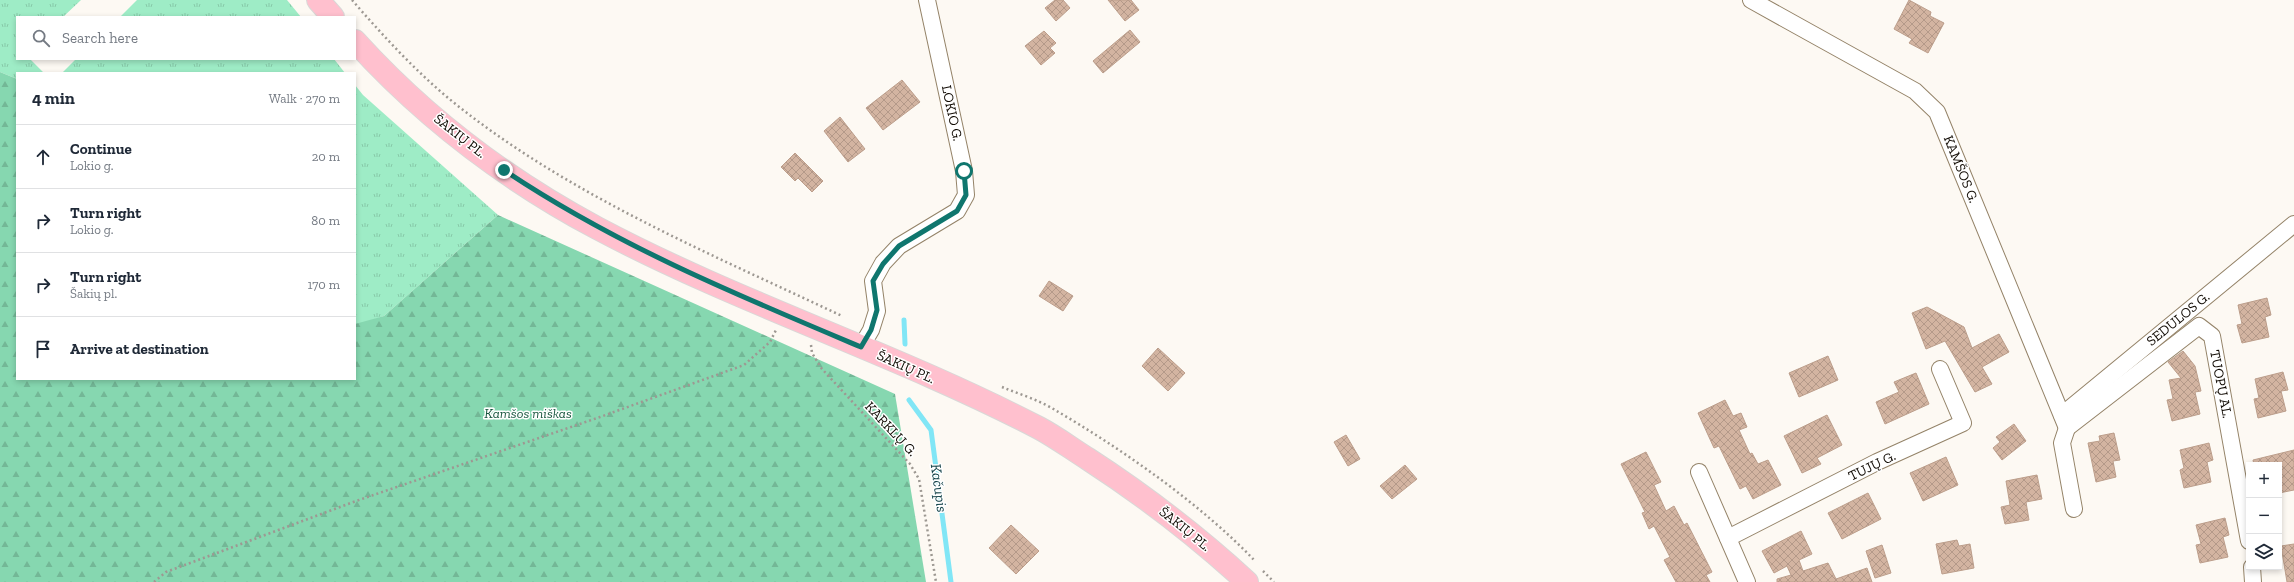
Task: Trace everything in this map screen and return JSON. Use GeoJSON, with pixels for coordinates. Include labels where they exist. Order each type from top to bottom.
{"type":"FeatureCollection","features":[{"type":"Feature","properties":{"kind":"main road"},"geometry":{"type":"LineString","coordinates":[[318,0],[332,16]]}},
{"type":"Feature","properties":{"kind":"main road","name":"ŠAKIŲ PL."},"geometry":{"type":"LineString","coordinates":[[356,42],[404,91],[451,131],[548,200],[596,227],[657,258],[783,315],[815,328],[866,339],[973,396],[1042,429],[1129,486],[1179,523],[1246,582]]}},
{"type":"Feature","properties":{"kind":"street","name":"LOKIO G."},"geometry":{"type":"LineString","coordinates":[[866,339],[877,310],[873,281],[883,264],[899,246],[957,211],[966,195],[964,171],[927,0]]}},
{"type":"Feature","properties":{"kind":"street","name":"KAMŠOS G."},"geometry":{"type":"LineString","coordinates":[[1751,0],[1915,91],[1937,112],[2065,421]]}},
{"type":"Feature","properties":{"kind":"street","name":"SEDULOS G."},"geometry":{"type":"LineString","coordinates":[[2065,421],[2294,224]]}},
{"type":"Feature","properties":{"kind":"street","name":"TUOPŲ AL."},"geometry":{"type":"LineString","coordinates":[[2065,421],[2199,326],[2212,336],[2248,534]]}},
{"type":"Feature","properties":{"kind":"street","name":"TUJŲ G."},"geometry":{"type":"LineString","coordinates":[[1728,538],[1878,462],[1964,423],[1940,369]]}},
{"type":"Feature","properties":{"kind":"street"},"geometry":{"type":"LineString","coordinates":[[2065,421],[2062,443],[2074,509]]}},
{"type":"Feature","properties":{"kind":"street"},"geometry":{"type":"LineString","coordinates":[[1699,472],[1748,582]]}},
{"type":"Feature","properties":{"kind":"street"},"geometry":{"type":"LineString","coordinates":[[2252,570],[2253,582]]}},
{"type":"Feature","properties":{"kind":"path"},"geometry":{"type":"LineString","coordinates":[[352,0],[399,53],[458,106],[520,151],[616,209],[866,339]]}},
{"type":"Feature","properties":{"kind":"path"},"geometry":{"type":"LineString","coordinates":[[154,582],[166,572],[356,501],[600,417],[744,365],[770,342],[783,315]]}},
{"type":"Feature","properties":{"kind":"path","name":"KARKLŲ G."},"geometry":{"type":"LineString","coordinates":[[815,328],[810,342],[812,353],[822,369],[910,464],[919,479],[936,582]]}},
{"type":"Feature","properties":{"kind":"path"},"geometry":{"type":"LineString","coordinates":[[995,384],[1054,409],[1144,467],[1234,539],[1274,582]]}},
{"type":"Feature","properties":{"kind":"green space"},"geometry":{"type":"Polygon","coordinates":[[[0,0],[81,0],[64,16],[16,16],[16,60],[31,60],[43,72],[16,72],[16,79],[0,72],[0,0]]]}},
{"type":"Feature","properties":{"kind":"green space"},"geometry":{"type":"Polygon","coordinates":[[[137,0],[287,0],[300,16],[121,16],[137,0]]]}},
{"type":"Feature","properties":{"kind":"green space"},"geometry":{"type":"Polygon","coordinates":[[[75,60],[335,60],[344,72],[63,72],[75,60]]]}},
{"type":"Feature","properties":{"kind":"green space","name":"Kamšos miškas"},"geometry":{"type":"Polygon","coordinates":[[[0,72],[16,79],[16,380],[356,380],[356,324],[384,316],[498,215],[895,394],[926,582],[0,582],[0,72]]]}},
{"type":"Feature","properties":{"kind":"green space"},"geometry":{"type":"Polygon","coordinates":[[[356,86],[363,95],[498,215],[384,316],[358,325],[356,324],[356,86]]]}},
{"type":"Feature","properties":{"kind":"building"},"geometry":{"type":"Polygon","coordinates":[[[1055,0],[1063,0],[1070,8],[1056,21],[1045,8],[1055,0]]]}},
{"type":"Feature","properties":{"kind":"building"},"geometry":{"type":"Polygon","coordinates":[[[1108,0],[1131,0],[1139,10],[1125,21],[1108,0]]]}},
{"type":"Feature","properties":{"kind":"building"},"geometry":{"type":"Polygon","coordinates":[[[1909,0],[1931,12],[1930,16],[1944,23],[1928,53],[1909,43],[1912,39],[1894,29],[1909,0]]]}},
{"type":"Feature","properties":{"kind":"building"},"geometry":{"type":"Polygon","coordinates":[[[1130,30],[1140,42],[1103,73],[1093,61],[1130,30]]]}},
{"type":"Feature","properties":{"kind":"building"},"geometry":{"type":"Polygon","coordinates":[[[1044,31],[1056,43],[1050,48],[1055,53],[1041,65],[1025,46],[1044,31]]]}},
{"type":"Feature","properties":{"kind":"building"},"geometry":{"type":"Polygon","coordinates":[[[902,80],[920,102],[883,130],[866,108],[902,80]]]}},
{"type":"Feature","properties":{"kind":"building"},"geometry":{"type":"Polygon","coordinates":[[[840,117],[865,149],[848,162],[824,131],[840,117]]]}},
{"type":"Feature","properties":{"kind":"building"},"geometry":{"type":"Polygon","coordinates":[[[795,153],[823,181],[812,192],[798,178],[795,181],[781,167],[795,153]]]}},
{"type":"Feature","properties":{"kind":"building"},"geometry":{"type":"Polygon","coordinates":[[[1049,281],[1073,296],[1063,311],[1039,296],[1049,281]]]}},
{"type":"Feature","properties":{"kind":"building"},"geometry":{"type":"Polygon","coordinates":[[[2267,298],[2271,315],[2265,317],[2269,337],[2242,343],[2237,325],[2242,324],[2238,305],[2267,298]]]}},
{"type":"Feature","properties":{"kind":"building"},"geometry":{"type":"Polygon","coordinates":[[[1927,307],[1964,327],[1972,348],[1999,334],[2009,352],[1982,367],[1992,384],[1975,392],[1945,341],[1926,349],[1912,313],[1927,307]]]}},
{"type":"Feature","properties":{"kind":"building"},"geometry":{"type":"Polygon","coordinates":[[[1158,348],[1185,373],[1168,391],[1142,366],[1158,348]]]}},
{"type":"Feature","properties":{"kind":"building"},"geometry":{"type":"Polygon","coordinates":[[[2183,351],[2195,366],[2201,391],[2195,392],[2200,414],[2172,421],[2167,400],[2173,399],[2169,380],[2181,378],[2168,362],[2183,351]]]}},
{"type":"Feature","properties":{"kind":"building"},"geometry":{"type":"Polygon","coordinates":[[[1828,356],[1838,380],[1799,397],[1789,373],[1828,356]]]}},
{"type":"Feature","properties":{"kind":"building"},"geometry":{"type":"Polygon","coordinates":[[[2283,372],[2288,390],[2281,391],[2286,411],[2258,418],[2254,399],[2259,398],[2255,379],[2283,372]]]}},
{"type":"Feature","properties":{"kind":"building"},"geometry":{"type":"Polygon","coordinates":[[[1916,373],[1929,404],[1885,424],[1876,402],[1899,392],[1894,382],[1916,373]]]}},
{"type":"Feature","properties":{"kind":"building"},"geometry":{"type":"Polygon","coordinates":[[[1725,400],[1733,416],[1741,413],[1747,427],[1739,430],[1750,454],[1752,453],[1758,464],[1768,460],[1781,485],[1753,499],[1746,486],[1740,489],[1719,446],[1714,448],[1698,413],[1725,400]]]}},
{"type":"Feature","properties":{"kind":"building"},"geometry":{"type":"Polygon","coordinates":[[[1827,415],[1842,445],[1817,458],[1821,464],[1802,473],[1784,436],[1827,415]]]}},
{"type":"Feature","properties":{"kind":"building"},"geometry":{"type":"Polygon","coordinates":[[[2014,424],[2026,441],[2002,460],[1993,448],[2000,442],[1996,437],[2014,424]]]}},
{"type":"Feature","properties":{"kind":"building"},"geometry":{"type":"Polygon","coordinates":[[[2114,433],[2120,460],[2113,461],[2116,477],[2096,482],[2088,443],[2100,441],[2099,436],[2114,433]]]}},
{"type":"Feature","properties":{"kind":"building"},"geometry":{"type":"Polygon","coordinates":[[[1346,435],[1360,459],[1348,466],[1334,442],[1346,435]]]}},
{"type":"Feature","properties":{"kind":"building"},"geometry":{"type":"Polygon","coordinates":[[[2209,443],[2213,460],[2207,462],[2211,482],[2184,488],[2180,470],[2184,468],[2180,450],[2209,443]]]}},
{"type":"Feature","properties":{"kind":"building"},"geometry":{"type":"Polygon","coordinates":[[[2294,450],[2294,490],[2282,492],[2282,462],[2253,462],[2253,460],[2294,450]]]}},
{"type":"Feature","properties":{"kind":"building"},"geometry":{"type":"Polygon","coordinates":[[[1646,452],[1661,482],[1654,485],[1666,511],[1674,506],[1684,525],[1687,523],[1712,572],[1706,575],[1710,582],[1676,582],[1664,560],[1670,557],[1654,526],[1649,529],[1642,513],[1645,512],[1621,464],[1646,452]]]}},
{"type":"Feature","properties":{"kind":"building"},"geometry":{"type":"Polygon","coordinates":[[[1946,457],[1958,485],[1923,501],[1910,473],[1946,457]]]}},
{"type":"Feature","properties":{"kind":"building"},"geometry":{"type":"Polygon","coordinates":[[[1405,465],[1417,479],[1392,499],[1380,486],[1405,465]]]}},
{"type":"Feature","properties":{"kind":"building"},"geometry":{"type":"Polygon","coordinates":[[[2037,475],[2042,499],[2026,502],[2029,520],[2005,524],[2001,507],[2010,505],[2006,481],[2037,475]]]}},
{"type":"Feature","properties":{"kind":"building"},"geometry":{"type":"Polygon","coordinates":[[[1868,493],[1881,519],[1842,539],[1828,513],[1868,493]]]}},
{"type":"Feature","properties":{"kind":"building"},"geometry":{"type":"Polygon","coordinates":[[[2225,518],[2229,535],[2223,537],[2228,557],[2200,563],[2196,545],[2201,544],[2196,525],[2225,518]]]}},
{"type":"Feature","properties":{"kind":"building"},"geometry":{"type":"Polygon","coordinates":[[[1011,525],[1039,551],[1016,574],[989,548],[1011,525]]]}},
{"type":"Feature","properties":{"kind":"building"},"geometry":{"type":"Polygon","coordinates":[[[1801,531],[1812,554],[1799,560],[1803,571],[1828,563],[1836,579],[1867,568],[1872,582],[1777,582],[1777,579],[1791,575],[1787,566],[1774,573],[1762,551],[1801,531]]]}},
{"type":"Feature","properties":{"kind":"building"},"geometry":{"type":"Polygon","coordinates":[[[1957,540],[1959,546],[1970,544],[1974,568],[1942,574],[1936,544],[1957,540]]]}},
{"type":"Feature","properties":{"kind":"building"},"geometry":{"type":"Polygon","coordinates":[[[2294,544],[2294,582],[2287,582],[2282,546],[2294,544]]]}},
{"type":"Feature","properties":{"kind":"building"},"geometry":{"type":"Polygon","coordinates":[[[1882,545],[1891,573],[1875,578],[1866,551],[1882,545]]]}},
{"type":"Feature","properties":{"kind":"waterway","name":"Kačupis"},"geometry":{"type":"LineString","coordinates":[[904,320],[905,344]]}},
{"type":"Feature","properties":{"kind":"waterway","name":"Kačupis"},"geometry":{"type":"LineString","coordinates":[[909,400],[931,430],[951,582]]}},
{"type":"Feature","properties":{"kind":"route"},"geometry":{"type":"LineString","coordinates":[[504,170],[548,200],[596,227],[657,258],[783,315],[861,347],[871,330],[877,310],[873,281],[883,264],[899,246],[957,211],[966,195],[964,171]]}}]}
